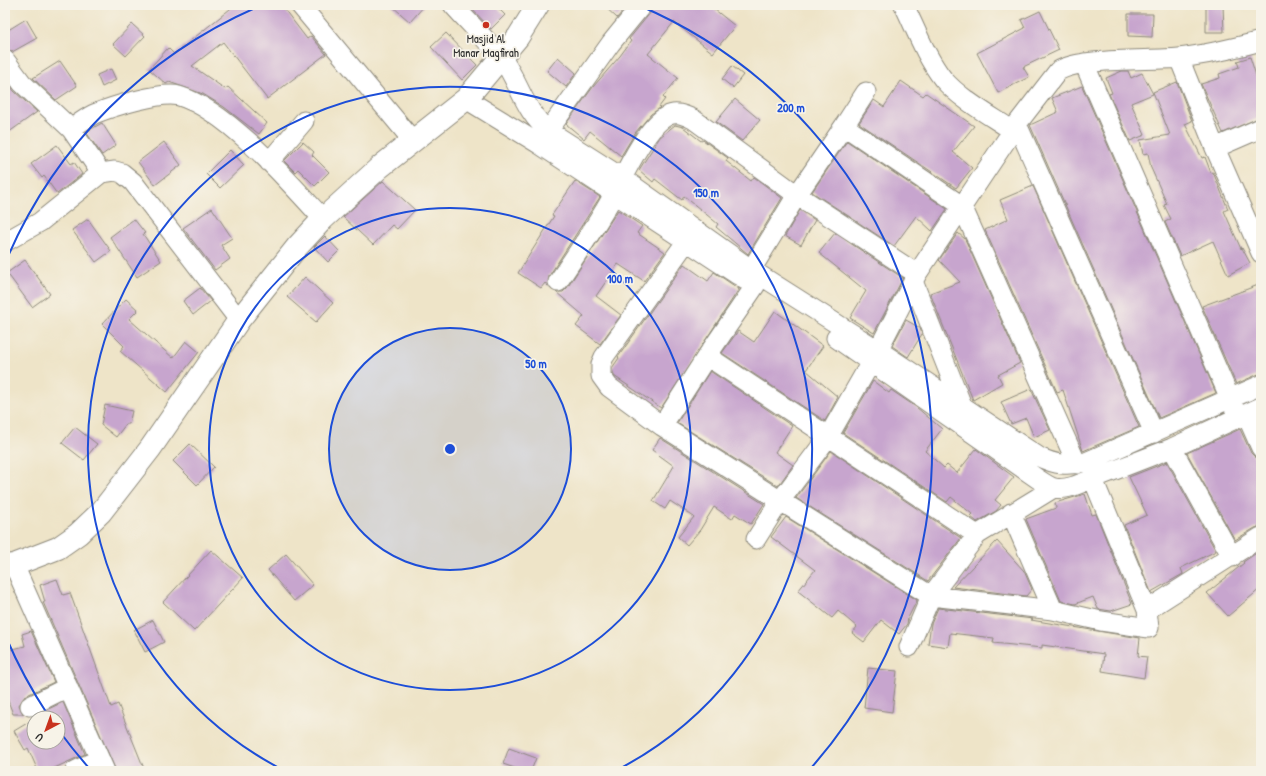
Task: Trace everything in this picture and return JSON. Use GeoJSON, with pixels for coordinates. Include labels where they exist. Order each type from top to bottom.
{"type":"FeatureCollection","features":[{"type":"Feature","properties":{"kind":"street"},"geometry":{"type":"LineString","coordinates":[[300,5],[413,141]]}},
{"type":"Feature","properties":{"kind":"street"},"geometry":{"type":"LineString","coordinates":[[453,5],[501,58],[530,110],[540,124],[544,138]]}},
{"type":"Feature","properties":{"kind":"street"},"geometry":{"type":"LineString","coordinates":[[75,771],[102,765],[68,687],[10,565],[58,548],[78,534],[101,512],[150,449],[239,320],[293,253],[323,219],[380,167],[466,99],[518,37],[538,5]]}},
{"type":"Feature","properties":{"kind":"street"},"geometry":{"type":"LineString","coordinates":[[544,138],[611,43],[642,5]]}},
{"type":"Feature","properties":{"kind":"street"},"geometry":{"type":"LineString","coordinates":[[904,5],[931,60],[944,79],[957,92],[1015,127],[1154,433]]}},
{"type":"Feature","properties":{"kind":"street"},"geometry":{"type":"LineString","coordinates":[[756,539],[780,500],[828,437],[874,356],[915,277],[1015,127],[1058,71],[1066,66],[1084,63],[1179,58],[1214,52],[1261,41]]}},
{"type":"Feature","properties":{"kind":"street"},"geometry":{"type":"LineString","coordinates":[[1179,58],[1215,148],[1255,222],[1261,253]]}},
{"type":"Feature","properties":{"kind":"street"},"geometry":{"type":"LineString","coordinates":[[5,60],[22,83],[71,129],[101,173]]}},
{"type":"Feature","properties":{"kind":"street"},"geometry":{"type":"LineString","coordinates":[[1084,63],[1229,398],[1248,413],[1261,448]]}},
{"type":"Feature","properties":{"kind":"street"},"geometry":{"type":"LineString","coordinates":[[662,426],[707,356],[797,195],[866,92]]}},
{"type":"Feature","properties":{"kind":"street"},"geometry":{"type":"LineString","coordinates":[[71,129],[94,115],[108,109],[168,94],[179,96],[208,110],[269,162],[323,219]]}},
{"type":"Feature","properties":{"kind":"street"},"geometry":{"type":"LineString","coordinates":[[466,99],[544,138],[618,185],[750,279],[844,343],[874,356],[963,408],[1039,457],[1054,464],[1066,466],[1077,464],[1112,452],[1229,398],[1261,385]]}},
{"type":"Feature","properties":{"kind":"street"},"geometry":{"type":"LineString","coordinates":[[558,282],[651,130],[658,122],[673,113],[693,119],[797,195],[915,277],[963,408]]}},
{"type":"Feature","properties":{"kind":"street"},"geometry":{"type":"LineString","coordinates":[[269,162],[304,121]]}},
{"type":"Feature","properties":{"kind":"street"},"geometry":{"type":"LineString","coordinates":[[844,126],[962,206],[1077,464]]}},
{"type":"Feature","properties":{"kind":"street"},"geometry":{"type":"LineString","coordinates":[[1215,148],[1261,128]]}},
{"type":"Feature","properties":{"kind":"street"},"geometry":{"type":"LineString","coordinates":[[5,242],[40,222],[101,173],[115,171],[122,173],[133,182],[239,320]]}},
{"type":"Feature","properties":{"kind":"street"},"geometry":{"type":"LineString","coordinates":[[618,185],[686,242],[750,279]]}},
{"type":"Feature","properties":{"kind":"street"},"geometry":{"type":"LineString","coordinates":[[686,242],[601,364],[601,376],[609,387],[662,426],[931,596],[1053,610],[1101,621],[1149,628],[1147,610],[1093,478]]}},
{"type":"Feature","properties":{"kind":"street"},"geometry":{"type":"LineString","coordinates":[[707,356],[977,535]]}},
{"type":"Feature","properties":{"kind":"street"},"geometry":{"type":"LineString","coordinates":[[874,356],[1052,489]]}},
{"type":"Feature","properties":{"kind":"street"},"geometry":{"type":"LineString","coordinates":[[909,647],[931,596],[977,535],[1052,489],[1063,489],[1172,448],[1248,413]]}},
{"type":"Feature","properties":{"kind":"street"},"geometry":{"type":"LineString","coordinates":[[1172,448],[1232,557]]}},
{"type":"Feature","properties":{"kind":"street"},"geometry":{"type":"LineString","coordinates":[[1011,513],[1053,610]]}},
{"type":"Feature","properties":{"kind":"street"},"geometry":{"type":"LineString","coordinates":[[1147,610],[1232,557],[1261,537]]}},
{"type":"Feature","properties":{"kind":"street"},"geometry":{"type":"LineString","coordinates":[[30,706],[68,687]]}},
{"type":"Feature","properties":{"kind":"building"},"geometry":{"type":"Polygon","coordinates":[[[235,5],[281,5],[307,39],[311,36],[326,54],[267,99],[223,42],[192,66],[225,89],[228,87],[267,123],[259,134],[224,107],[203,94],[169,82],[166,84],[149,69],[168,48],[174,54],[235,5]]]}},
{"type":"Feature","properties":{"kind":"building"},"geometry":{"type":"Polygon","coordinates":[[[391,5],[425,5],[410,22],[391,5]]]}},
{"type":"Feature","properties":{"kind":"building","name":"Masjid Al Manar Magfirah"},"geometry":{"type":"Polygon","coordinates":[[[468,5],[495,5],[505,15],[491,29],[468,5]]]}},
{"type":"Feature","properties":{"kind":"building"},"geometry":{"type":"Polygon","coordinates":[[[603,5],[628,5],[617,18],[603,5]]]}},
{"type":"Feature","properties":{"kind":"building"},"geometry":{"type":"Polygon","coordinates":[[[653,5],[709,5],[735,26],[713,53],[674,22],[648,54],[678,78],[663,97],[665,99],[659,107],[660,108],[651,114],[635,133],[621,156],[590,131],[584,139],[566,124],[593,87],[631,41],[629,39],[651,12],[653,5]]]}},
{"type":"Feature","properties":{"kind":"building"},"geometry":{"type":"Polygon","coordinates":[[[1206,5],[1223,5],[1224,32],[1206,32],[1206,5]]]}},
{"type":"Feature","properties":{"kind":"building"},"geometry":{"type":"Polygon","coordinates":[[[1040,11],[1059,50],[1023,67],[1029,77],[998,93],[977,53],[1025,28],[1021,20],[1040,11]]]}},
{"type":"Feature","properties":{"kind":"building"},"geometry":{"type":"Polygon","coordinates":[[[1128,14],[1153,14],[1152,37],[1128,36],[1128,14]]]}},
{"type":"Feature","properties":{"kind":"building"},"geometry":{"type":"Polygon","coordinates":[[[26,19],[37,38],[12,52],[5,49],[5,32],[26,19]]]}},
{"type":"Feature","properties":{"kind":"building"},"geometry":{"type":"Polygon","coordinates":[[[132,24],[145,36],[126,56],[113,44],[132,24]]]}},
{"type":"Feature","properties":{"kind":"building"},"geometry":{"type":"Polygon","coordinates":[[[446,33],[477,65],[462,80],[431,47],[446,33]]]}},
{"type":"Feature","properties":{"kind":"building"},"geometry":{"type":"Polygon","coordinates":[[[558,57],[576,73],[566,87],[547,71],[558,57]]]}},
{"type":"Feature","properties":{"kind":"building"},"geometry":{"type":"Polygon","coordinates":[[[1250,57],[1261,91],[1261,117],[1223,133],[1201,84],[1220,78],[1219,74],[1239,67],[1237,61],[1250,57]]]}},
{"type":"Feature","properties":{"kind":"building"},"geometry":{"type":"Polygon","coordinates":[[[60,61],[77,86],[56,100],[33,78],[60,61]]]}},
{"type":"Feature","properties":{"kind":"building"},"geometry":{"type":"Polygon","coordinates":[[[732,66],[743,75],[733,88],[722,79],[732,66]]]}},
{"type":"Feature","properties":{"kind":"building"},"geometry":{"type":"Polygon","coordinates":[[[111,69],[116,80],[102,87],[97,75],[111,69]]]}},
{"type":"Feature","properties":{"kind":"building"},"geometry":{"type":"Polygon","coordinates":[[[1122,71],[1128,71],[1131,78],[1142,73],[1153,94],[1131,103],[1145,135],[1130,141],[1109,94],[1112,93],[1106,78],[1122,71]]]}},
{"type":"Feature","properties":{"kind":"building"},"geometry":{"type":"Polygon","coordinates":[[[5,79],[14,91],[37,112],[5,135],[5,79]]]}},
{"type":"Feature","properties":{"kind":"building"},"geometry":{"type":"Polygon","coordinates":[[[901,81],[923,96],[926,93],[974,126],[953,152],[972,168],[956,188],[859,123],[874,100],[884,107],[901,81]]]}},
{"type":"Feature","properties":{"kind":"building"},"geometry":{"type":"Polygon","coordinates":[[[1177,82],[1192,121],[1185,124],[1202,158],[1205,157],[1211,173],[1213,172],[1228,209],[1224,211],[1241,249],[1242,248],[1250,263],[1228,275],[1213,241],[1180,256],[1165,222],[1171,219],[1164,205],[1167,204],[1151,168],[1148,153],[1143,154],[1140,140],[1170,135],[1153,92],[1177,82]]]}},
{"type":"Feature","properties":{"kind":"building"},"geometry":{"type":"Polygon","coordinates":[[[1082,86],[1216,393],[1159,418],[1030,125],[1058,112],[1052,98],[1082,86]]]}},
{"type":"Feature","properties":{"kind":"building"},"geometry":{"type":"Polygon","coordinates":[[[735,99],[760,120],[742,141],[716,122],[735,99]]]}},
{"type":"Feature","properties":{"kind":"building"},"geometry":{"type":"Polygon","coordinates":[[[102,123],[116,145],[102,155],[86,132],[102,123]]]}},
{"type":"Feature","properties":{"kind":"building"},"geometry":{"type":"Polygon","coordinates":[[[675,125],[683,127],[701,141],[703,140],[728,158],[726,161],[751,181],[754,177],[782,198],[748,254],[716,227],[718,224],[684,196],[682,200],[655,179],[653,182],[639,170],[660,137],[675,125]]]}},
{"type":"Feature","properties":{"kind":"building"},"geometry":{"type":"Polygon","coordinates":[[[847,141],[947,209],[932,231],[916,216],[894,246],[812,192],[847,141]]]}},
{"type":"Feature","properties":{"kind":"building"},"geometry":{"type":"Polygon","coordinates":[[[164,142],[181,165],[155,185],[138,162],[164,142]]]}},
{"type":"Feature","properties":{"kind":"building"},"geometry":{"type":"Polygon","coordinates":[[[303,142],[314,152],[312,155],[329,172],[315,186],[298,169],[295,172],[284,161],[303,142]]]}},
{"type":"Feature","properties":{"kind":"building"},"geometry":{"type":"Polygon","coordinates":[[[57,145],[71,164],[74,162],[82,174],[57,194],[44,176],[42,178],[31,164],[57,145]]]}},
{"type":"Feature","properties":{"kind":"building"},"geometry":{"type":"Polygon","coordinates":[[[230,150],[244,165],[220,188],[206,174],[230,150]]]}},
{"type":"Feature","properties":{"kind":"building"},"geometry":{"type":"Polygon","coordinates":[[[383,181],[415,210],[397,229],[392,225],[373,245],[343,217],[383,181]]]}},
{"type":"Feature","properties":{"kind":"building"},"geometry":{"type":"Polygon","coordinates":[[[575,181],[600,197],[549,276],[548,286],[545,283],[541,288],[518,273],[554,216],[552,215],[575,181]]]}},
{"type":"Feature","properties":{"kind":"building"},"geometry":{"type":"Polygon","coordinates":[[[1033,186],[1139,427],[1083,451],[1063,390],[1057,392],[985,230],[1008,219],[1000,200],[1033,186]]]}},
{"type":"Feature","properties":{"kind":"building"},"geometry":{"type":"Polygon","coordinates":[[[212,208],[232,238],[221,245],[230,259],[215,270],[183,228],[212,208]]]}},
{"type":"Feature","properties":{"kind":"building"},"geometry":{"type":"Polygon","coordinates":[[[618,210],[642,226],[637,233],[665,252],[644,281],[618,264],[596,296],[621,315],[600,344],[576,326],[584,316],[556,292],[563,292],[567,288],[618,210]]]}},
{"type":"Feature","properties":{"kind":"building"},"geometry":{"type":"Polygon","coordinates":[[[800,210],[815,220],[801,245],[785,236],[800,210]]]}},
{"type":"Feature","properties":{"kind":"building"},"geometry":{"type":"Polygon","coordinates":[[[88,219],[111,251],[96,262],[72,230],[88,219]]]}},
{"type":"Feature","properties":{"kind":"building"},"geometry":{"type":"Polygon","coordinates":[[[134,219],[145,233],[143,234],[161,261],[137,277],[110,237],[134,219]]]}},
{"type":"Feature","properties":{"kind":"building"},"geometry":{"type":"Polygon","coordinates":[[[835,233],[903,278],[874,333],[850,318],[866,291],[819,253],[835,233]]]}},
{"type":"Feature","properties":{"kind":"building"},"geometry":{"type":"Polygon","coordinates":[[[958,233],[965,239],[1020,363],[998,375],[1002,383],[973,400],[930,293],[960,282],[939,260],[958,233]]]}},
{"type":"Feature","properties":{"kind":"building"},"geometry":{"type":"Polygon","coordinates":[[[325,236],[339,251],[328,262],[314,247],[325,236]]]}},
{"type":"Feature","properties":{"kind":"building"},"geometry":{"type":"Polygon","coordinates":[[[25,260],[50,294],[32,307],[7,273],[25,260]]]}},
{"type":"Feature","properties":{"kind":"building"},"geometry":{"type":"Polygon","coordinates":[[[684,264],[708,281],[714,272],[739,289],[661,408],[614,376],[612,368],[619,358],[618,357],[684,264]]]}},
{"type":"Feature","properties":{"kind":"building"},"geometry":{"type":"Polygon","coordinates":[[[305,277],[333,303],[316,322],[287,297],[305,277]]]}},
{"type":"Feature","properties":{"kind":"building"},"geometry":{"type":"Polygon","coordinates":[[[1261,284],[1261,373],[1236,384],[1202,306],[1261,284]]]}},
{"type":"Feature","properties":{"kind":"building"},"geometry":{"type":"Polygon","coordinates":[[[200,288],[211,301],[193,315],[183,301],[200,288]]]}},
{"type":"Feature","properties":{"kind":"building"},"geometry":{"type":"Polygon","coordinates":[[[126,299],[138,310],[129,319],[173,358],[186,341],[199,352],[167,392],[120,351],[124,346],[102,324],[126,299]]]}},
{"type":"Feature","properties":{"kind":"building"},"geometry":{"type":"Polygon","coordinates":[[[775,311],[823,346],[806,370],[838,397],[825,421],[722,353],[738,331],[754,342],[775,311]]]}},
{"type":"Feature","properties":{"kind":"building"},"geometry":{"type":"Polygon","coordinates":[[[906,320],[920,328],[922,334],[908,357],[892,346],[906,320]]]}},
{"type":"Feature","properties":{"kind":"building"},"geometry":{"type":"Polygon","coordinates":[[[710,371],[792,426],[775,452],[793,465],[778,486],[677,423],[710,371]]]}},
{"type":"Feature","properties":{"kind":"building"},"geometry":{"type":"Polygon","coordinates":[[[873,381],[889,393],[891,390],[916,407],[942,429],[925,451],[944,468],[947,465],[957,473],[976,449],[1014,477],[995,500],[1001,505],[996,511],[977,522],[970,516],[972,514],[951,497],[947,502],[843,433],[873,381]]]}},
{"type":"Feature","properties":{"kind":"building"},"geometry":{"type":"Polygon","coordinates":[[[1031,389],[1050,430],[1034,437],[1026,418],[1011,424],[1001,402],[1031,389]]]}},
{"type":"Feature","properties":{"kind":"building"},"geometry":{"type":"Polygon","coordinates":[[[105,405],[132,411],[129,424],[126,424],[116,437],[101,425],[105,405]]]}},
{"type":"Feature","properties":{"kind":"building"},"geometry":{"type":"Polygon","coordinates":[[[75,427],[97,444],[84,460],[62,443],[75,427]]]}},
{"type":"Feature","properties":{"kind":"building"},"geometry":{"type":"Polygon","coordinates":[[[1240,429],[1251,453],[1255,457],[1261,459],[1261,526],[1235,540],[1187,453],[1240,429]]]}},
{"type":"Feature","properties":{"kind":"building"},"geometry":{"type":"Polygon","coordinates":[[[660,438],[764,504],[751,524],[735,514],[732,519],[714,507],[700,530],[687,545],[678,537],[694,517],[670,501],[665,509],[653,501],[674,466],[652,450],[660,438]]]}},
{"type":"Feature","properties":{"kind":"building"},"geometry":{"type":"Polygon","coordinates":[[[190,444],[214,467],[197,485],[173,461],[190,444]]]}},
{"type":"Feature","properties":{"kind":"building"},"geometry":{"type":"Polygon","coordinates":[[[831,451],[961,538],[928,581],[796,498],[831,451]]]}},
{"type":"Feature","properties":{"kind":"building"},"geometry":{"type":"Polygon","coordinates":[[[1167,462],[1216,551],[1181,568],[1183,574],[1151,592],[1124,525],[1147,515],[1129,477],[1167,462]]]}},
{"type":"Feature","properties":{"kind":"building"},"geometry":{"type":"Polygon","coordinates":[[[1085,494],[1092,515],[1096,514],[1132,604],[1111,611],[1098,609],[1093,597],[1075,604],[1061,601],[1026,519],[1056,508],[1055,503],[1085,494]]]}},
{"type":"Feature","properties":{"kind":"building"},"geometry":{"type":"Polygon","coordinates":[[[786,517],[917,600],[908,618],[907,624],[899,634],[881,620],[864,642],[852,633],[857,627],[838,611],[832,618],[798,591],[815,570],[771,537],[786,517]]]}},
{"type":"Feature","properties":{"kind":"building"},"geometry":{"type":"Polygon","coordinates":[[[997,541],[1024,571],[1032,589],[1026,596],[953,587],[997,541]]]}},
{"type":"Feature","properties":{"kind":"building"},"geometry":{"type":"Polygon","coordinates":[[[211,550],[243,578],[194,631],[163,602],[211,550]]]}},
{"type":"Feature","properties":{"kind":"building"},"geometry":{"type":"Polygon","coordinates":[[[1261,550],[1261,588],[1228,616],[1207,593],[1244,563],[1243,562],[1261,550]]]}},
{"type":"Feature","properties":{"kind":"building"},"geometry":{"type":"Polygon","coordinates":[[[286,554],[313,585],[294,601],[268,570],[286,554]]]}},
{"type":"Feature","properties":{"kind":"building"},"geometry":{"type":"Polygon","coordinates":[[[57,579],[63,595],[70,593],[111,707],[118,704],[145,771],[116,771],[43,602],[45,602],[40,585],[57,579]]]}},
{"type":"Feature","properties":{"kind":"building"},"geometry":{"type":"Polygon","coordinates":[[[938,608],[1033,619],[1031,620],[1140,638],[1138,656],[1147,657],[1144,678],[1102,671],[1104,654],[1042,645],[1042,648],[993,643],[994,638],[950,633],[948,647],[928,644],[931,624],[938,608]]]}},
{"type":"Feature","properties":{"kind":"building"},"geometry":{"type":"Polygon","coordinates":[[[153,620],[164,642],[145,652],[134,630],[153,620]]]}},
{"type":"Feature","properties":{"kind":"building"},"geometry":{"type":"Polygon","coordinates":[[[31,631],[54,682],[25,696],[19,705],[23,714],[13,714],[5,693],[5,651],[25,646],[22,634],[31,631]]]}},
{"type":"Feature","properties":{"kind":"building"},"geometry":{"type":"Polygon","coordinates":[[[868,668],[897,671],[892,712],[864,708],[868,668]]]}},
{"type":"Feature","properties":{"kind":"building"},"geometry":{"type":"Polygon","coordinates":[[[63,702],[85,754],[48,771],[38,771],[29,750],[66,750],[66,710],[46,710],[63,702]]]}},
{"type":"Feature","properties":{"kind":"building"},"geometry":{"type":"Polygon","coordinates":[[[26,724],[25,750],[14,731],[26,724]]]}},
{"type":"Feature","properties":{"kind":"building"},"geometry":{"type":"Polygon","coordinates":[[[509,748],[536,758],[531,771],[523,771],[503,764],[509,748]]]}},
{"type":"Feature","properties":{"kind":"place","name":"Masjid Al Manar Magfirah"},"geometry":{"type":"Point","coordinates":[486,25]}}]}
